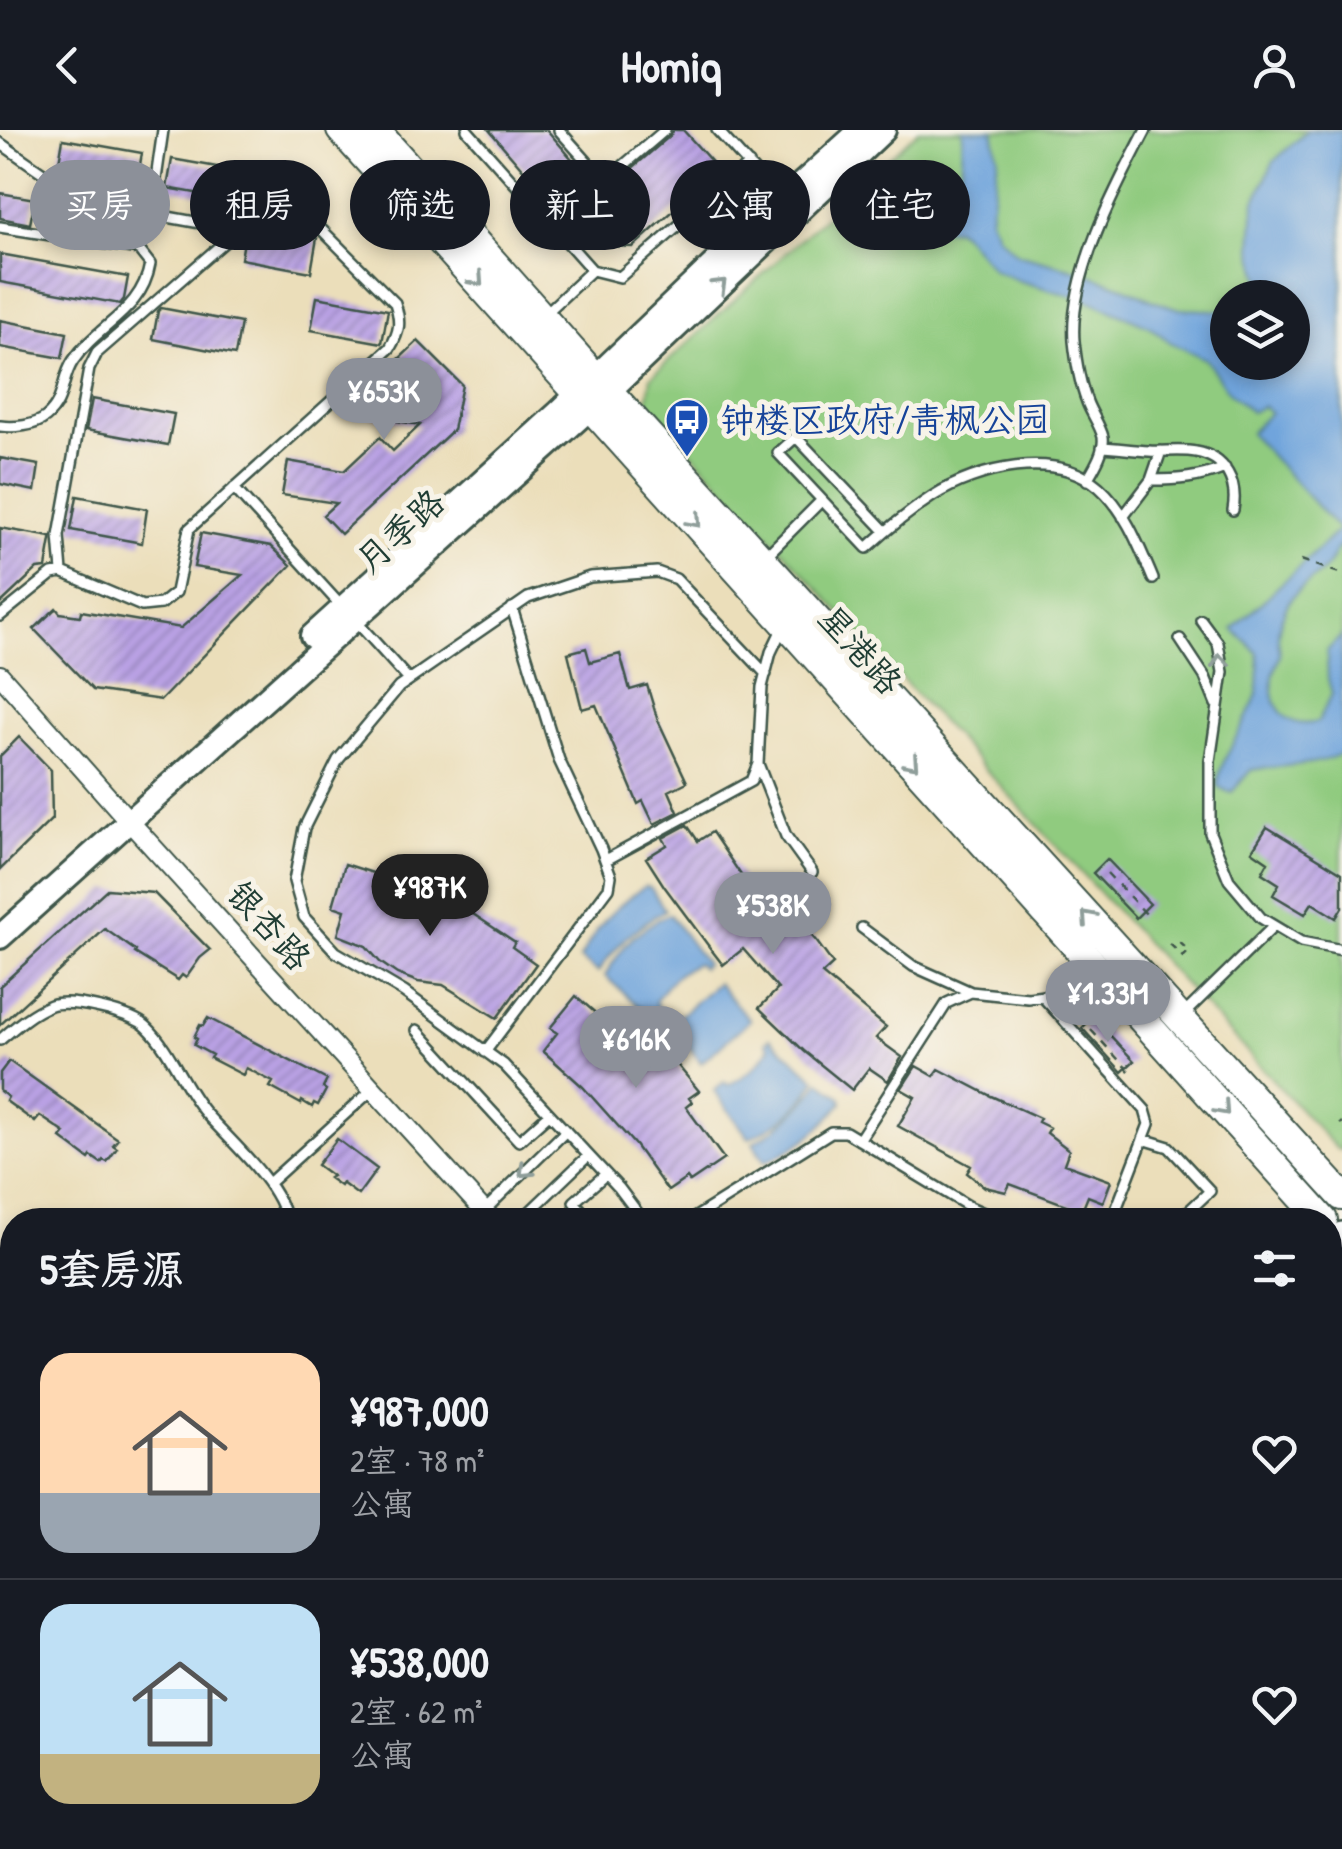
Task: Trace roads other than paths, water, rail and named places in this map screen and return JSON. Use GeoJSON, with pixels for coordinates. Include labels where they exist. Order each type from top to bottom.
{"type":"FeatureCollection","features":[{"type":"Feature","properties":{"kind":"main road","name":"星港路"},"geometry":{"type":"LineString","coordinates":[[341,130],[762,560],[1342,1196]]}},
{"type":"Feature","properties":{"kind":"main road","name":"星港路"},"geometry":{"type":"LineString","coordinates":[[375,130],[542,317],[594,392],[785,622],[1312,1208]]}},
{"type":"Feature","properties":{"kind":"street","name":"月季路"},"geometry":{"type":"LineString","coordinates":[[810,176],[861,130]]}},
{"type":"Feature","properties":{"kind":"street","name":"月季路"},"geometry":{"type":"LineString","coordinates":[[0,936],[125,816],[884,130]]}},
{"type":"Feature","properties":{"kind":"street","name":"月季路"},"geometry":{"type":"LineString","coordinates":[[594,392],[735,250]]}},
{"type":"Feature","properties":{"kind":"street","name":"银杏路"},"geometry":{"type":"LineString","coordinates":[[0,674],[482,1208]]}},
{"type":"Feature","properties":{"kind":"street","name":"月季路"},"geometry":{"type":"LineString","coordinates":[[0,917],[125,816]]}},
{"type":"Feature","properties":{"kind":"lane"},"geometry":{"type":"LineString","coordinates":[[158,160],[163,130]]}},
{"type":"Feature","properties":{"kind":"lane"},"geometry":{"type":"LineString","coordinates":[[467,130],[592,270],[620,277],[670,233]]}},
{"type":"Feature","properties":{"kind":"lane"},"geometry":{"type":"LineString","coordinates":[[559,130],[600,175],[610,177],[666,130]]}},
{"type":"Feature","properties":{"kind":"lane"},"geometry":{"type":"LineString","coordinates":[[718,130],[744,160]]}},
{"type":"Feature","properties":{"kind":"lane"},"geometry":{"type":"LineString","coordinates":[[1088,480],[1104,439],[1085,398],[1074,340],[1076,306],[1086,264],[1119,180],[1146,130]]}},
{"type":"Feature","properties":{"kind":"lane"},"geometry":{"type":"LineString","coordinates":[[0,143],[30,164]]}},
{"type":"Feature","properties":{"kind":"lane"},"geometry":{"type":"LineString","coordinates":[[0,616],[52,574],[62,572],[142,606],[161,604],[176,592],[189,528],[390,348],[400,320],[395,303],[294,202],[268,204],[98,353],[88,370],[58,536],[62,572]]}},
{"type":"Feature","properties":{"kind":"lane"},"geometry":{"type":"LineString","coordinates":[[0,226],[30,231]]}},
{"type":"Feature","properties":{"kind":"lane"},"geometry":{"type":"LineString","coordinates":[[0,426],[42,421],[59,404],[70,365],[84,347],[136,300],[147,283],[150,264],[139,250]]}},
{"type":"Feature","properties":{"kind":"lane"},"geometry":{"type":"LineString","coordinates":[[542,317],[592,270]]}},
{"type":"Feature","properties":{"kind":"lane"},"geometry":{"type":"LineString","coordinates":[[885,532],[796,437],[778,453],[867,548],[936,494],[988,471],[1036,466],[1073,471],[1099,488],[1130,525],[1153,578]]}},
{"type":"Feature","properties":{"kind":"lane"},"geometry":{"type":"LineString","coordinates":[[1102,447],[1198,452],[1218,460],[1230,473],[1235,496],[1232,510]]}},
{"type":"Feature","properties":{"kind":"lane"},"geometry":{"type":"LineString","coordinates":[[1123,517],[1151,480],[1161,451]]}},
{"type":"Feature","properties":{"kind":"lane"},"geometry":{"type":"LineString","coordinates":[[1151,480],[1182,480],[1225,468]]}},
{"type":"Feature","properties":{"kind":"lane"},"geometry":{"type":"LineString","coordinates":[[234,488],[409,680]]}},
{"type":"Feature","properties":{"kind":"lane"},"geometry":{"type":"LineString","coordinates":[[762,560],[822,500]]}},
{"type":"Feature","properties":{"kind":"lane"},"geometry":{"type":"LineString","coordinates":[[633,1208],[504,1065],[404,992],[336,952],[304,917],[294,881],[304,828],[338,760],[399,687],[528,598],[590,577],[658,572],[676,578],[766,674]]}},
{"type":"Feature","properties":{"kind":"lane"},"geometry":{"type":"LineString","coordinates":[[485,1052],[608,888],[611,876],[559,760],[512,608]]}},
{"type":"Feature","properties":{"kind":"lane"},"geometry":{"type":"LineString","coordinates":[[1202,620],[1218,643],[1223,672],[1210,761],[1210,833],[1229,880],[1261,918],[1301,942],[1342,950]]}},
{"type":"Feature","properties":{"kind":"lane"},"geometry":{"type":"LineString","coordinates":[[606,860],[752,780],[758,764],[762,687],[785,622]]}},
{"type":"Feature","properties":{"kind":"lane"},"geometry":{"type":"LineString","coordinates":[[1180,638],[1206,677],[1218,707]]}},
{"type":"Feature","properties":{"kind":"lane"},"geometry":{"type":"LineString","coordinates":[[758,764],[786,836],[812,872]]}},
{"type":"Feature","properties":{"kind":"lane"},"geometry":{"type":"LineString","coordinates":[[1180,1018],[1274,926]]}},
{"type":"Feature","properties":{"kind":"lane"},"geometry":{"type":"LineString","coordinates":[[862,928],[912,966],[971,992],[1028,998],[1068,993],[1104,977]]}},
{"type":"Feature","properties":{"kind":"lane"},"geometry":{"type":"LineString","coordinates":[[858,1140],[947,1002],[971,992]]}},
{"type":"Feature","properties":{"kind":"lane"},"geometry":{"type":"LineString","coordinates":[[1042,996],[1145,1110],[1149,1124],[1117,1208]]}},
{"type":"Feature","properties":{"kind":"lane"},"geometry":{"type":"LineString","coordinates":[[0,1040],[18,1024],[54,1003],[100,1007],[145,1024],[200,1108],[269,1182],[284,1208]]}},
{"type":"Feature","properties":{"kind":"lane"},"geometry":{"type":"LineString","coordinates":[[417,1030],[520,1141],[550,1114]]}},
{"type":"Feature","properties":{"kind":"lane"},"geometry":{"type":"LineString","coordinates":[[269,1182],[373,1088]]}},
{"type":"Feature","properties":{"kind":"lane"},"geometry":{"type":"LineString","coordinates":[[494,1208],[566,1131]]}},
{"type":"Feature","properties":{"kind":"lane"},"geometry":{"type":"LineString","coordinates":[[710,1208],[831,1132],[846,1132],[972,1208]]}},
{"type":"Feature","properties":{"kind":"lane"},"geometry":{"type":"LineString","coordinates":[[1143,1139],[1169,1147],[1210,1192],[1192,1208]]}},
{"type":"Feature","properties":{"kind":"lane"},"geometry":{"type":"LineString","coordinates":[[534,1208],[588,1156]]}},
{"type":"Feature","properties":{"kind":"lane"},"geometry":{"type":"LineString","coordinates":[[579,1208],[574,1202],[606,1174]]}},
{"type":"Feature","properties":{"kind":"water"},"geometry":{"type":"Polygon","coordinates":[[[963,130],[993,130],[998,157],[990,219],[998,236],[1017,254],[1070,268],[1180,309],[1210,310],[1210,364],[1149,326],[1090,301],[994,270],[970,242],[970,160],[962,160],[963,130]]]}},
{"type":"Feature","properties":{"kind":"water"},"geometry":{"type":"Polygon","coordinates":[[[1308,130],[1342,130],[1342,548],[1337,548],[1327,567],[1288,604],[1279,628],[1280,654],[1273,688],[1282,714],[1297,723],[1318,722],[1332,694],[1327,651],[1342,635],[1342,753],[1309,763],[1251,770],[1231,793],[1218,787],[1219,777],[1253,704],[1258,684],[1258,653],[1233,629],[1339,530],[1250,433],[1270,412],[1263,406],[1251,412],[1220,380],[1310,380],[1310,280],[1261,280],[1252,247],[1255,201],[1274,161],[1308,130]]]}},
{"type":"Feature","properties":{"kind":"water"},"geometry":{"type":"Polygon","coordinates":[[[645,886],[651,888],[665,910],[628,936],[598,972],[580,959],[607,918],[645,886]]]}},
{"type":"Feature","properties":{"kind":"water"},"geometry":{"type":"Polygon","coordinates":[[[669,914],[706,964],[702,968],[697,963],[673,979],[655,1002],[658,1006],[648,1015],[605,976],[631,939],[669,914]]]}},
{"type":"Feature","properties":{"kind":"water"},"geometry":{"type":"Polygon","coordinates":[[[717,983],[750,1020],[701,1063],[668,1026],[717,983]]]}},
{"type":"Feature","properties":{"kind":"water"},"geometry":{"type":"Polygon","coordinates":[[[770,1038],[816,1079],[788,1115],[749,1138],[714,1091],[724,1082],[728,1085],[741,1078],[762,1060],[770,1047],[766,1042],[770,1038]]]}},
{"type":"Feature","properties":{"kind":"water"},"geometry":{"type":"Polygon","coordinates":[[[820,1081],[841,1097],[842,1103],[807,1138],[765,1162],[753,1143],[791,1116],[820,1081]]]}},
{"type":"Feature","properties":{"kind":"place","name":"钟楼区政府/青枫公园"},"geometry":{"type":"Point","coordinates":[687,458]}}]}
